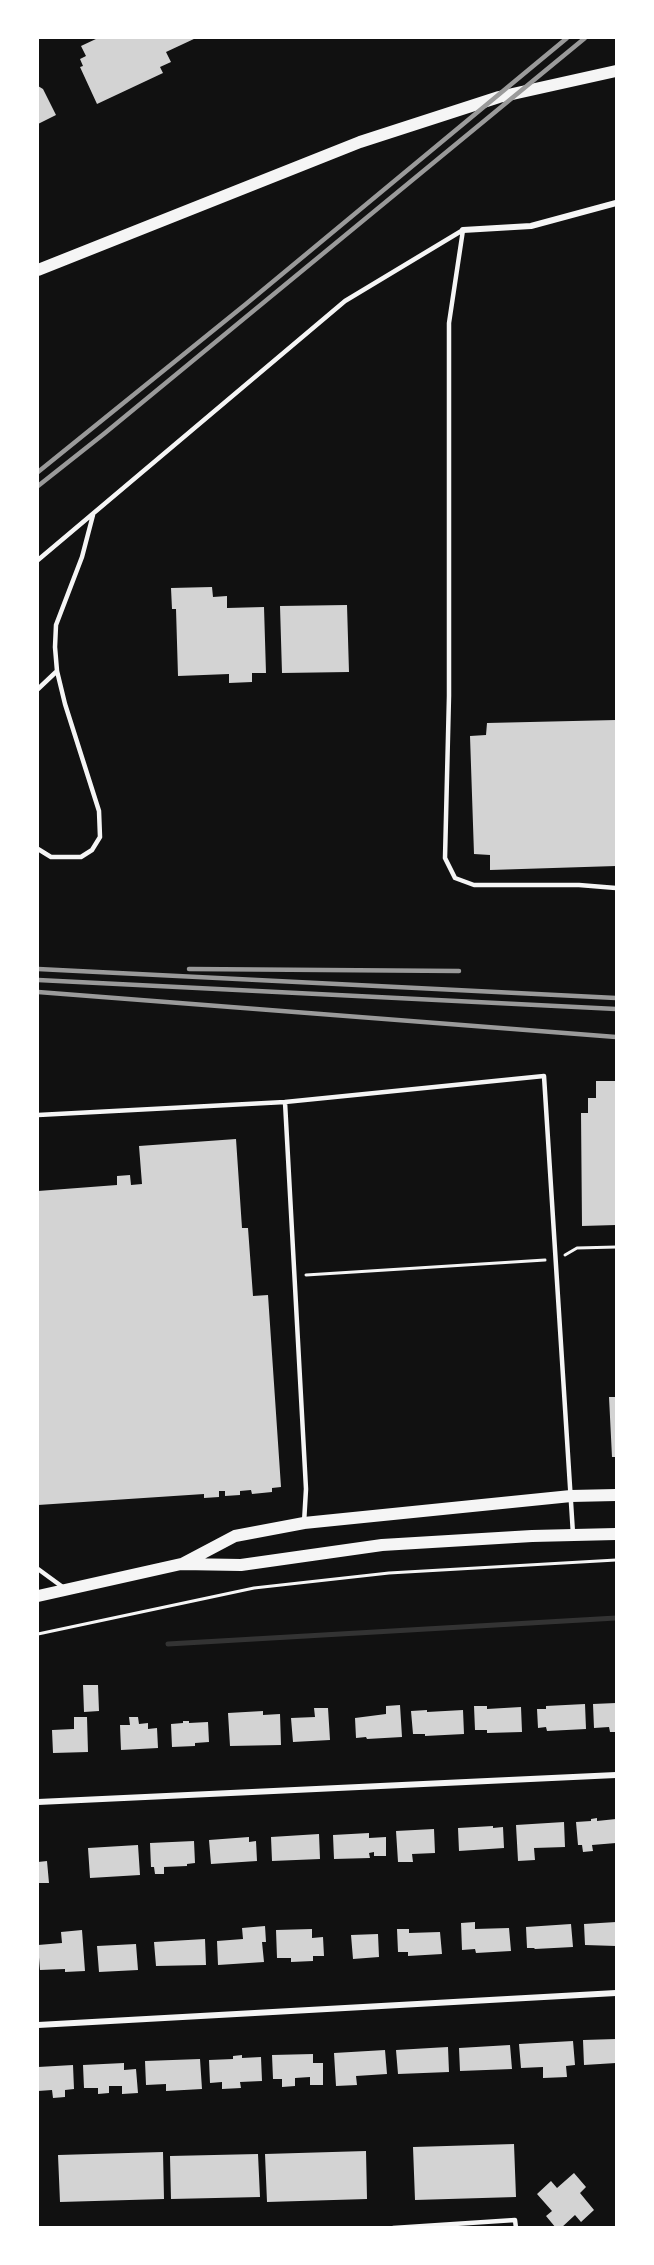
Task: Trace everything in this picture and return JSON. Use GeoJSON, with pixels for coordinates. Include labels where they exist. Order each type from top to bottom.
{"type":"FeatureCollection","features":[{"type":"Feature","properties":{"kind":"main road"},"geometry":{"type":"LineString","coordinates":[[38,270],[360,142],[499,97],[616,71]]}},
{"type":"Feature","properties":{"kind":"main road"},"geometry":{"type":"LineString","coordinates":[[181,1564],[235,1536],[304,1523],[571,1496],[616,1494]]}},
{"type":"Feature","properties":{"kind":"main road"},"geometry":{"type":"LineString","coordinates":[[38,1596],[181,1564],[242,1565],[382,1545],[573,1534],[616,1534]]}},
{"type":"Feature","properties":{"kind":"street"},"geometry":{"type":"LineString","coordinates":[[463,230],[531,226],[616,202]]}},
{"type":"Feature","properties":{"kind":"street"},"geometry":{"type":"LineString","coordinates":[[38,1802],[616,1775]]}},
{"type":"Feature","properties":{"kind":"street"},"geometry":{"type":"LineString","coordinates":[[38,2025],[616,1993]]}},
{"type":"Feature","properties":{"kind":"lane"},"geometry":{"type":"LineString","coordinates":[[38,560],[345,301],[463,230]]}},
{"type":"Feature","properties":{"kind":"lane"},"geometry":{"type":"LineString","coordinates":[[463,230],[449,322],[449,696],[444,858],[455,878],[474,885],[579,885],[616,888]]}},
{"type":"Feature","properties":{"kind":"lane"},"geometry":{"type":"LineString","coordinates":[[38,849],[51,857],[81,857],[92,850],[100,837],[99,811],[65,704],[57,671],[55,647],[56,625],[82,557],[93,515]]}},
{"type":"Feature","properties":{"kind":"lane"},"geometry":{"type":"LineString","coordinates":[[38,689],[57,671]]}},
{"type":"Feature","properties":{"kind":"lane"},"geometry":{"type":"LineString","coordinates":[[38,1114],[285,1102],[544,1076],[573,1534]]}},
{"type":"Feature","properties":{"kind":"lane"},"geometry":{"type":"LineString","coordinates":[[285,1102],[306,1489],[304,1523]]}},
{"type":"Feature","properties":{"kind":"lane"},"geometry":{"type":"LineString","coordinates":[[38,1569],[67,1590]]}},
{"type":"Feature","properties":{"kind":"lane"},"geometry":{"type":"LineString","coordinates":[[393,2228],[516,2220],[516,2228]]}},
{"type":"Feature","properties":{"kind":"path"},"geometry":{"type":"LineString","coordinates":[[295,1276],[556,1260],[577,1248],[616,1246]]}},
{"type":"Feature","properties":{"kind":"path"},"geometry":{"type":"LineString","coordinates":[[38,1634],[254,1588],[389,1573],[616,1560]]}},
{"type":"Feature","properties":{"kind":"building"},"geometry":{"type":"Polygon","coordinates":[[[98,38],[196,38],[166,52],[171,62],[160,67],[163,73],[97,104],[80,67],[83,66],[80,59],[86,56],[81,46],[98,38]]]}},
{"type":"Feature","properties":{"kind":"building"},"geometry":{"type":"Polygon","coordinates":[[[38,86],[43,89],[56,115],[38,124],[38,86]]]}},
{"type":"Feature","properties":{"kind":"building"},"geometry":{"type":"Polygon","coordinates":[[[212,587],[213,597],[227,596],[227,608],[264,607],[266,673],[252,673],[252,682],[229,683],[229,674],[178,676],[176,609],[172,609],[171,588],[212,587]]]}},
{"type":"Feature","properties":{"kind":"building"},"geometry":{"type":"Polygon","coordinates":[[[347,605],[349,672],[282,673],[280,606],[347,605]]]}},
{"type":"Feature","properties":{"kind":"building"},"geometry":{"type":"Polygon","coordinates":[[[616,720],[616,866],[490,870],[490,855],[474,854],[470,736],[486,735],[487,723],[616,720]]]}},
{"type":"Feature","properties":{"kind":"building"},"geometry":{"type":"Polygon","coordinates":[[[596,1081],[616,1081],[616,1225],[582,1226],[581,1113],[588,1113],[588,1098],[596,1098],[596,1081]]]}},
{"type":"Feature","properties":{"kind":"building"},"geometry":{"type":"Polygon","coordinates":[[[236,1139],[242,1228],[248,1228],[253,1296],[268,1295],[281,1487],[272,1488],[272,1492],[252,1494],[251,1490],[240,1491],[240,1495],[225,1496],[225,1491],[219,1491],[219,1497],[204,1498],[204,1494],[38,1505],[38,1191],[117,1185],[117,1176],[130,1175],[131,1185],[142,1184],[139,1146],[236,1139]]]}},
{"type":"Feature","properties":{"kind":"building"},"geometry":{"type":"Polygon","coordinates":[[[609,1397],[616,1397],[616,1457],[612,1457],[609,1397]]]}},
{"type":"Feature","properties":{"kind":"building"},"geometry":{"type":"Polygon","coordinates":[[[83,1685],[98,1685],[99,1711],[84,1712],[83,1685]]]}},
{"type":"Feature","properties":{"kind":"building"},"geometry":{"type":"Polygon","coordinates":[[[616,1703],[616,1732],[610,1732],[609,1727],[594,1728],[593,1704],[616,1703]]]}},
{"type":"Feature","properties":{"kind":"building"},"geometry":{"type":"Polygon","coordinates":[[[585,1704],[586,1729],[547,1731],[546,1727],[538,1728],[537,1709],[546,1709],[546,1706],[585,1704]]]}},
{"type":"Feature","properties":{"kind":"building"},"geometry":{"type":"Polygon","coordinates":[[[400,1705],[402,1737],[356,1738],[355,1718],[386,1714],[386,1706],[400,1705]]]}},
{"type":"Feature","properties":{"kind":"building"},"geometry":{"type":"Polygon","coordinates":[[[474,1706],[487,1706],[487,1709],[521,1707],[522,1732],[487,1733],[487,1730],[475,1730],[474,1706]]]}},
{"type":"Feature","properties":{"kind":"building"},"geometry":{"type":"Polygon","coordinates":[[[314,1708],[328,1708],[330,1740],[293,1742],[291,1718],[315,1717],[314,1708]]]}},
{"type":"Feature","properties":{"kind":"building"},"geometry":{"type":"Polygon","coordinates":[[[427,1710],[427,1712],[463,1710],[464,1734],[425,1736],[425,1734],[413,1734],[411,1711],[427,1710]]]}},
{"type":"Feature","properties":{"kind":"building"},"geometry":{"type":"Polygon","coordinates":[[[263,1711],[263,1715],[280,1714],[281,1745],[230,1746],[228,1713],[263,1711]]]}},
{"type":"Feature","properties":{"kind":"building"},"geometry":{"type":"Polygon","coordinates":[[[74,1717],[87,1717],[88,1752],[53,1753],[52,1730],[74,1729],[74,1717]]]}},
{"type":"Feature","properties":{"kind":"building"},"geometry":{"type":"Polygon","coordinates":[[[129,1717],[138,1717],[139,1724],[148,1723],[148,1729],[157,1728],[158,1748],[121,1750],[120,1725],[130,1725],[129,1717]]]}},
{"type":"Feature","properties":{"kind":"building"},"geometry":{"type":"Polygon","coordinates":[[[183,1721],[208,1722],[209,1742],[195,1743],[195,1746],[172,1747],[171,1724],[183,1723],[183,1721]]]}},
{"type":"Feature","properties":{"kind":"building"},"geometry":{"type":"Polygon","coordinates":[[[597,1818],[597,1821],[616,1819],[616,1843],[592,1845],[593,1851],[583,1852],[582,1845],[578,1845],[576,1822],[591,1821],[597,1818]]]}},
{"type":"Feature","properties":{"kind":"building"},"geometry":{"type":"Polygon","coordinates":[[[564,1822],[565,1847],[534,1848],[535,1860],[518,1861],[516,1825],[564,1822]]]}},
{"type":"Feature","properties":{"kind":"building"},"geometry":{"type":"Polygon","coordinates":[[[493,1826],[493,1828],[503,1827],[504,1848],[459,1851],[458,1828],[493,1826]]]}},
{"type":"Feature","properties":{"kind":"building"},"geometry":{"type":"Polygon","coordinates":[[[434,1829],[435,1853],[412,1854],[413,1862],[398,1862],[396,1831],[434,1829]]]}},
{"type":"Feature","properties":{"kind":"building"},"geometry":{"type":"Polygon","coordinates":[[[369,1833],[369,1838],[386,1837],[386,1856],[374,1856],[374,1852],[369,1853],[370,1858],[334,1859],[333,1835],[369,1833]]]}},
{"type":"Feature","properties":{"kind":"building"},"geometry":{"type":"Polygon","coordinates":[[[319,1834],[320,1859],[272,1861],[271,1837],[319,1834]]]}},
{"type":"Feature","properties":{"kind":"building"},"geometry":{"type":"Polygon","coordinates":[[[249,1837],[249,1842],[256,1841],[257,1861],[211,1864],[209,1840],[249,1837]]]}},
{"type":"Feature","properties":{"kind":"building"},"geometry":{"type":"Polygon","coordinates":[[[194,1841],[195,1863],[187,1864],[187,1866],[164,1867],[164,1874],[155,1874],[154,1867],[151,1867],[150,1843],[194,1841]]]}},
{"type":"Feature","properties":{"kind":"building"},"geometry":{"type":"Polygon","coordinates":[[[138,1845],[140,1875],[90,1878],[88,1848],[138,1845]]]}},
{"type":"Feature","properties":{"kind":"building"},"geometry":{"type":"Polygon","coordinates":[[[47,1861],[49,1883],[38,1883],[38,1862],[47,1861]]]}},
{"type":"Feature","properties":{"kind":"building"},"geometry":{"type":"Polygon","coordinates":[[[475,1922],[475,1929],[509,1928],[511,1951],[476,1953],[475,1949],[462,1950],[461,1923],[475,1922]]]}},
{"type":"Feature","properties":{"kind":"building"},"geometry":{"type":"Polygon","coordinates":[[[616,1922],[616,1946],[585,1945],[584,1924],[616,1922]]]}},
{"type":"Feature","properties":{"kind":"building"},"geometry":{"type":"Polygon","coordinates":[[[571,1924],[573,1947],[527,1948],[526,1927],[571,1924]]]}},
{"type":"Feature","properties":{"kind":"building"},"geometry":{"type":"Polygon","coordinates":[[[265,1926],[266,1942],[262,1942],[264,1962],[218,1965],[217,1941],[243,1939],[242,1928],[265,1926]]]}},
{"type":"Feature","properties":{"kind":"building"},"geometry":{"type":"Polygon","coordinates":[[[312,1929],[312,1938],[323,1937],[324,1956],[313,1956],[313,1961],[291,1962],[291,1958],[277,1958],[276,1930],[312,1929]]]}},
{"type":"Feature","properties":{"kind":"building"},"geometry":{"type":"Polygon","coordinates":[[[397,1929],[409,1929],[409,1933],[440,1932],[442,1954],[408,1956],[408,1952],[398,1952],[397,1929]]]}},
{"type":"Feature","properties":{"kind":"building"},"geometry":{"type":"Polygon","coordinates":[[[82,1930],[85,1971],[40,1970],[38,1945],[62,1943],[61,1932],[82,1930]]]}},
{"type":"Feature","properties":{"kind":"building"},"geometry":{"type":"Polygon","coordinates":[[[378,1934],[379,1957],[353,1959],[351,1935],[378,1934]]]}},
{"type":"Feature","properties":{"kind":"building"},"geometry":{"type":"Polygon","coordinates":[[[205,1939],[206,1965],[156,1966],[154,1942],[205,1939]]]}},
{"type":"Feature","properties":{"kind":"building"},"geometry":{"type":"Polygon","coordinates":[[[136,1944],[138,1970],[99,1972],[97,1946],[136,1944]]]}},
{"type":"Feature","properties":{"kind":"building"},"geometry":{"type":"Polygon","coordinates":[[[616,2039],[616,2063],[584,2065],[583,2040],[616,2039]]]}},
{"type":"Feature","properties":{"kind":"building"},"geometry":{"type":"Polygon","coordinates":[[[573,2041],[575,2065],[566,2066],[567,2077],[543,2078],[543,2067],[521,2068],[519,2044],[573,2041]]]}},
{"type":"Feature","properties":{"kind":"building"},"geometry":{"type":"Polygon","coordinates":[[[510,2045],[512,2069],[460,2071],[459,2048],[510,2045]]]}},
{"type":"Feature","properties":{"kind":"building"},"geometry":{"type":"Polygon","coordinates":[[[448,2047],[449,2072],[398,2074],[396,2050],[448,2047]]]}},
{"type":"Feature","properties":{"kind":"building"},"geometry":{"type":"Polygon","coordinates":[[[385,2050],[387,2074],[356,2076],[357,2085],[336,2086],[334,2053],[385,2050]]]}},
{"type":"Feature","properties":{"kind":"building"},"geometry":{"type":"Polygon","coordinates":[[[313,2054],[313,2063],[323,2063],[323,2085],[310,2085],[310,2077],[295,2078],[295,2086],[282,2087],[282,2079],[273,2079],[272,2055],[313,2054]]]}},
{"type":"Feature","properties":{"kind":"building"},"geometry":{"type":"Polygon","coordinates":[[[242,2055],[242,2058],[261,2057],[262,2081],[240,2082],[241,2088],[222,2089],[222,2082],[210,2083],[209,2060],[233,2059],[233,2056],[242,2055]]]}},
{"type":"Feature","properties":{"kind":"building"},"geometry":{"type":"Polygon","coordinates":[[[200,2059],[202,2089],[166,2091],[166,2084],[146,2085],[145,2061],[200,2059]]]}},
{"type":"Feature","properties":{"kind":"building"},"geometry":{"type":"Polygon","coordinates":[[[124,2063],[124,2070],[136,2069],[138,2093],[122,2094],[122,2086],[109,2086],[109,2093],[98,2094],[98,2088],[84,2088],[83,2065],[124,2063]]]}},
{"type":"Feature","properties":{"kind":"building"},"geometry":{"type":"Polygon","coordinates":[[[73,2065],[74,2089],[65,2090],[65,2097],[53,2098],[52,2090],[38,2091],[38,2067],[73,2065]]]}},
{"type":"Feature","properties":{"kind":"building"},"geometry":{"type":"Polygon","coordinates":[[[514,2144],[516,2197],[415,2200],[413,2147],[514,2144]]]}},
{"type":"Feature","properties":{"kind":"building"},"geometry":{"type":"Polygon","coordinates":[[[366,2151],[367,2199],[267,2202],[265,2154],[366,2151]]]}},
{"type":"Feature","properties":{"kind":"building"},"geometry":{"type":"Polygon","coordinates":[[[163,2152],[164,2199],[60,2202],[58,2155],[163,2152]]]}},
{"type":"Feature","properties":{"kind":"building"},"geometry":{"type":"Polygon","coordinates":[[[258,2154],[260,2197],[171,2199],[170,2156],[258,2154]]]}},
{"type":"Feature","properties":{"kind":"building"},"geometry":{"type":"Polygon","coordinates":[[[574,2173],[586,2187],[580,2193],[594,2210],[581,2222],[575,2215],[561,2228],[556,2228],[546,2216],[552,2211],[537,2194],[551,2181],[557,2188],[574,2173]]]}},
{"type":"Feature","properties":{"kind":"waterway"},"geometry":{"type":"LineString","coordinates":[[168,1644],[616,1618]]}},
{"type":"Feature","properties":{"kind":"railway"},"geometry":{"type":"LineString","coordinates":[[38,472],[246,304],[567,38]]}},
{"type":"Feature","properties":{"kind":"railway"},"geometry":{"type":"LineString","coordinates":[[38,486],[585,38]]}},
{"type":"Feature","properties":{"kind":"railway"},"geometry":{"type":"LineString","coordinates":[[38,969],[616,998]]}},
{"type":"Feature","properties":{"kind":"railway"},"geometry":{"type":"LineString","coordinates":[[189,969],[459,971]]}},
{"type":"Feature","properties":{"kind":"railway"},"geometry":{"type":"LineString","coordinates":[[38,980],[616,1009]]}},
{"type":"Feature","properties":{"kind":"railway"},"geometry":{"type":"LineString","coordinates":[[38,992],[616,1037]]}}]}
